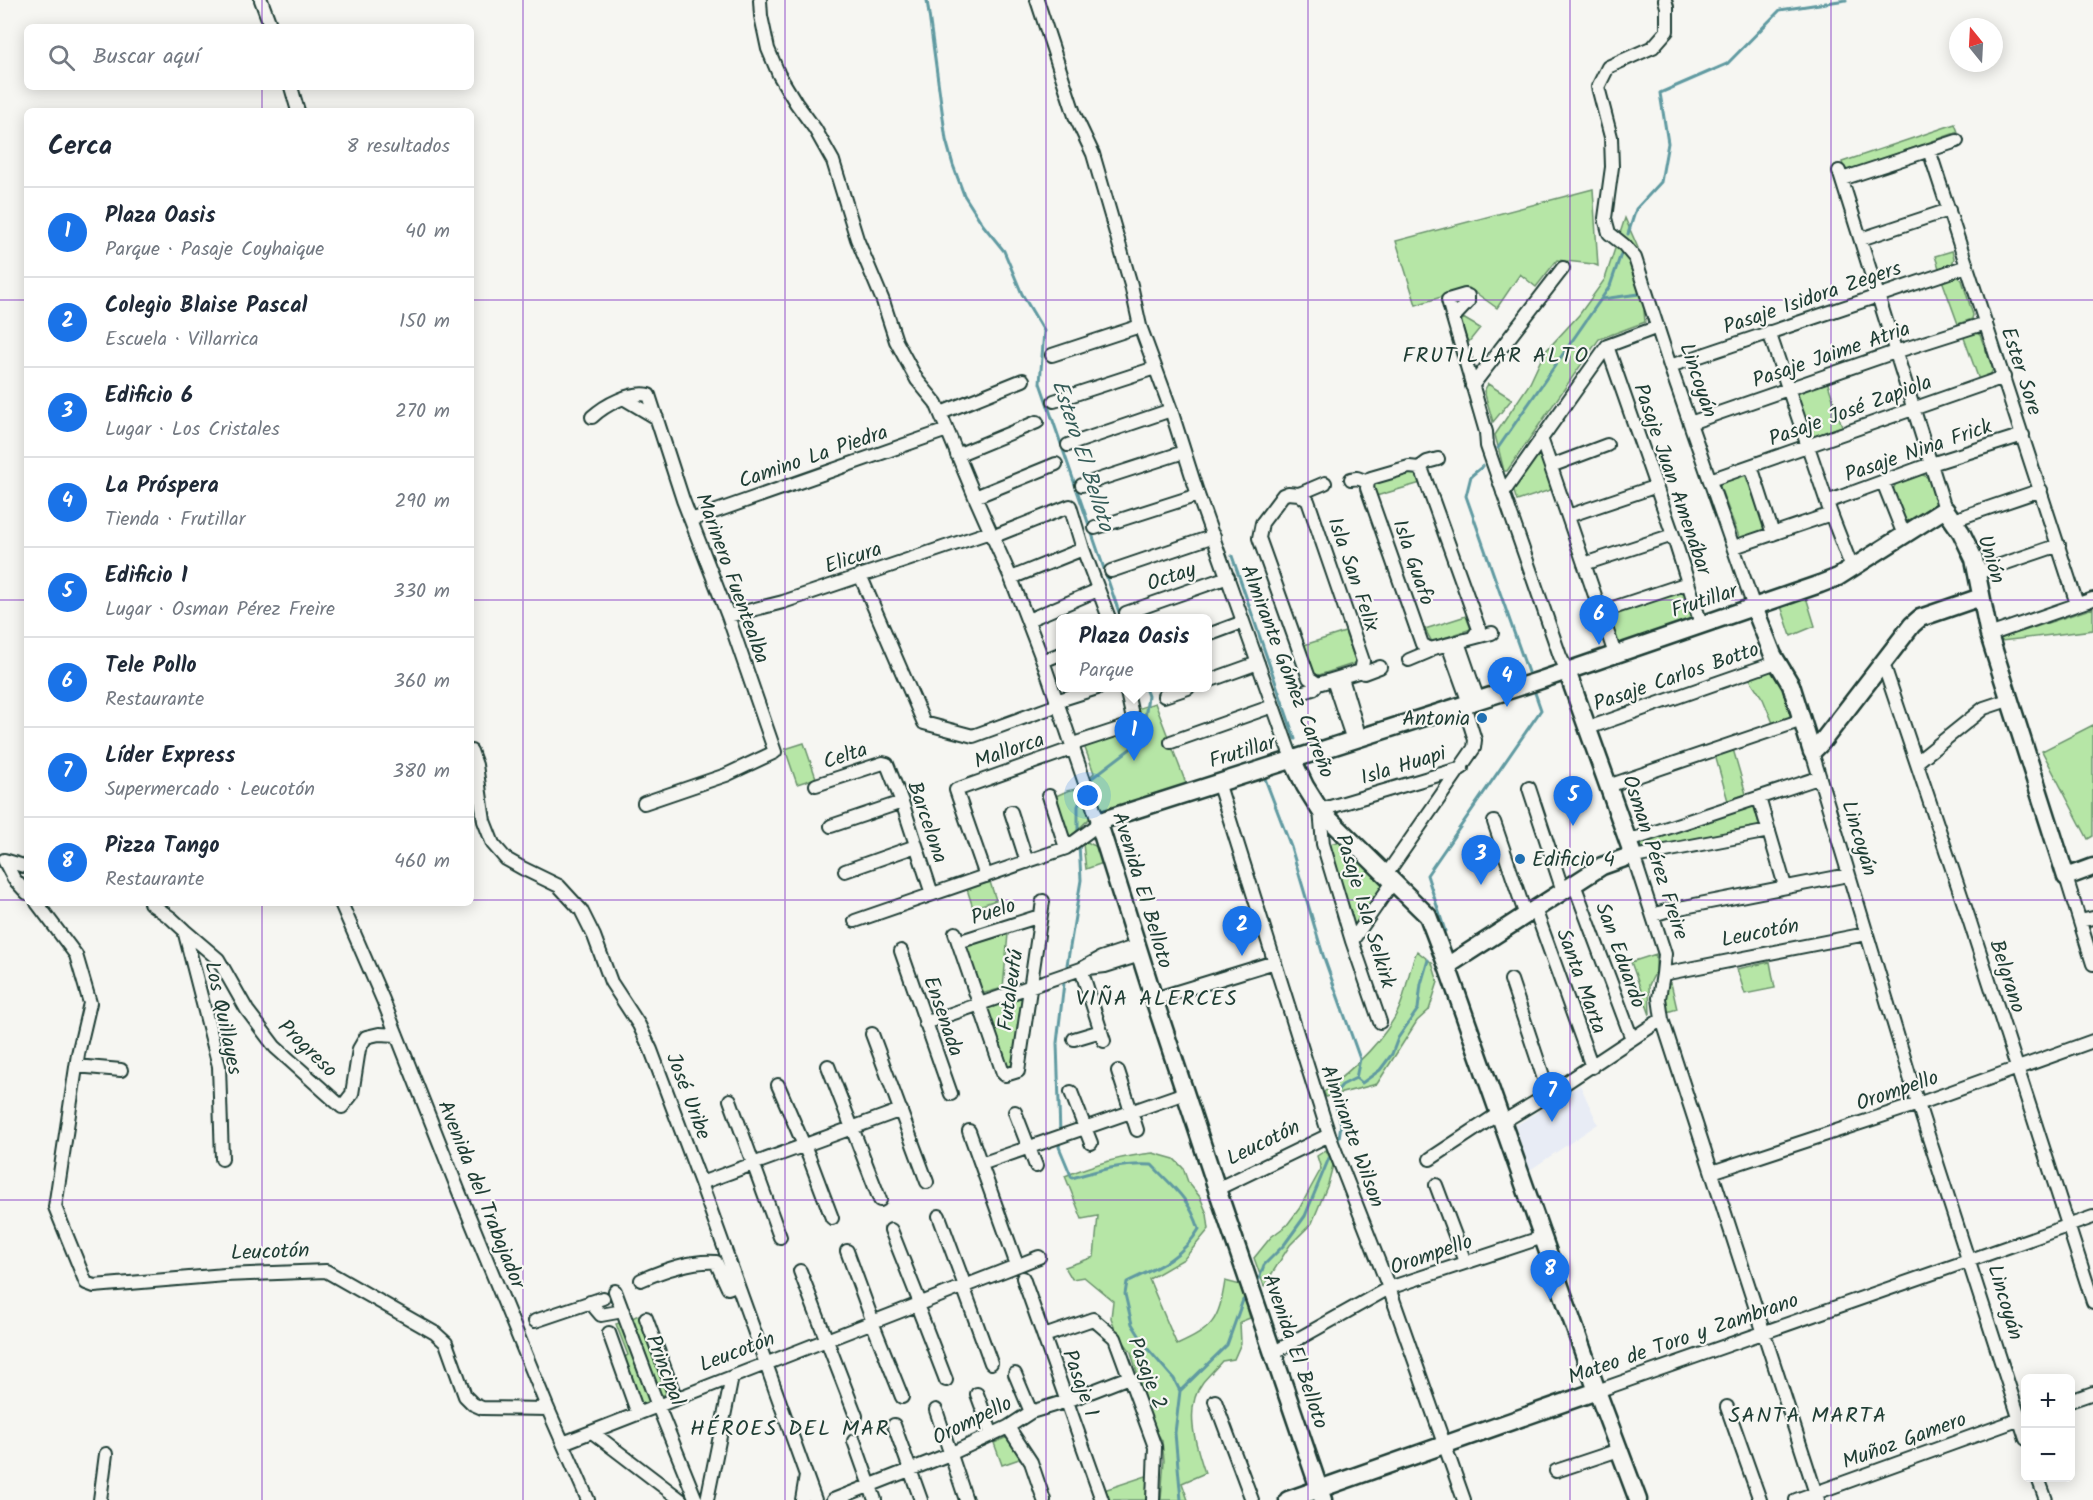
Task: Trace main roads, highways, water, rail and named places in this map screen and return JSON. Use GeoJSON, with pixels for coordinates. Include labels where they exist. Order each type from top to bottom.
{"type":"FeatureCollection","features":[{"type":"Feature","properties":{"kind":"waterway","name":"Estero El Belloto"},"geometry":{"type":"LineString","coordinates":[[927,0],[946,140],[953,165],[964,195],[983,225],[1004,251],[1022,294],[1044,331],[1040,383],[1120,614]]}},
{"type":"Feature","properties":{"kind":"waterway"},"geometry":{"type":"LineString","coordinates":[[1628,234],[1636,209],[1661,182],[1668,143],[1660,93],[1727,64],[1780,10],[1846,0]]}},
{"type":"Feature","properties":{"kind":"waterway"},"geometry":{"type":"LineString","coordinates":[[1498,448],[1610,286],[1621,254]]}},
{"type":"Feature","properties":{"kind":"waterway"},"geometry":{"type":"LineString","coordinates":[[1602,299],[1639,294]]}},
{"type":"Feature","properties":{"kind":"waterway"},"geometry":{"type":"LineString","coordinates":[[1483,466],[1471,476],[1466,496],[1530,678]]}},
{"type":"Feature","properties":{"kind":"waterway"},"geometry":{"type":"LineString","coordinates":[[1232,556],[1295,739]]}},
{"type":"Feature","properties":{"kind":"waterway"},"geometry":{"type":"LineString","coordinates":[[1445,931],[1427,875],[1541,710],[1533,687]]}},
{"type":"Feature","properties":{"kind":"waterway","name":"Estero El Belloto"},"geometry":{"type":"LineString","coordinates":[[1092,778],[1142,740],[1148,696],[1146,692]]}},
{"type":"Feature","properties":{"kind":"waterway"},"geometry":{"type":"LineString","coordinates":[[1264,776],[1291,847],[1323,955],[1360,1059],[1356,1078]]}},
{"type":"Feature","properties":{"kind":"waterway","name":"Estero El Belloto"},"geometry":{"type":"LineString","coordinates":[[1078,834],[1078,806],[1083,795]]}},
{"type":"Feature","properties":{"kind":"waterway","name":"Estero El Belloto"},"geometry":{"type":"LineString","coordinates":[[1067,965],[1081,880],[1079,844]]}},
{"type":"Feature","properties":{"kind":"waterway"},"geometry":{"type":"LineString","coordinates":[[1339,1138],[1341,1124],[1333,1096],[1342,1085],[1356,1078],[1362,1083],[1380,1070],[1392,1054],[1398,1038],[1418,1009],[1421,984],[1428,960]]}},
{"type":"Feature","properties":{"kind":"waterway","name":"Estero El Belloto"},"geometry":{"type":"LineString","coordinates":[[1060,1134],[1057,1043],[1064,983]]}},
{"type":"Feature","properties":{"kind":"waterway","name":"Estero El Belloto"},"geometry":{"type":"LineString","coordinates":[[1060,1141],[1059,1147],[1072,1178],[1122,1166],[1152,1165],[1185,1201],[1199,1229],[1185,1248],[1176,1255],[1158,1267],[1127,1282],[1125,1294],[1132,1324],[1147,1348],[1174,1379],[1180,1391],[1175,1433],[1181,1500]]}},
{"type":"Feature","properties":{"kind":"waterway"},"geometry":{"type":"LineString","coordinates":[[1259,1279],[1264,1265],[1284,1245],[1305,1216],[1329,1158]]}},
{"type":"Feature","properties":{"kind":"waterway"},"geometry":{"type":"LineString","coordinates":[[1180,1391],[1227,1345],[1243,1300]]}},
{"type":"Feature","properties":{"kind":"place","name":"Tele Pollo"},"geometry":{"type":"Point","coordinates":[1599,645]}},
{"type":"Feature","properties":{"kind":"place","name":"La Próspera"},"geometry":{"type":"Point","coordinates":[1507,707]}},
{"type":"Feature","properties":{"kind":"place","name":"Antonia"},"geometry":{"type":"Point","coordinates":[1482,718]}},
{"type":"Feature","properties":{"kind":"place","name":"Plaza Oasis"},"geometry":{"type":"Point","coordinates":[1134,761]}},
{"type":"Feature","properties":{"kind":"place","name":"Edificio 1"},"geometry":{"type":"Point","coordinates":[1573,826]}},
{"type":"Feature","properties":{"kind":"place","name":"Edificio 4"},"geometry":{"type":"Point","coordinates":[1520,859]}},
{"type":"Feature","properties":{"kind":"place","name":"Edificio 6"},"geometry":{"type":"Point","coordinates":[1481,885]}},
{"type":"Feature","properties":{"kind":"place","name":"Colegio Blaise Pascal"},"geometry":{"type":"Point","coordinates":[1242,956]}},
{"type":"Feature","properties":{"kind":"place","name":"Líder Express"},"geometry":{"type":"Point","coordinates":[1552,1122]}},
{"type":"Feature","properties":{"kind":"place","name":"Pizza Tango"},"geometry":{"type":"Point","coordinates":[1550,1300]}},
{"type":"Feature","properties":{"kind":"district","name":"FRUTILLAR ALTO"},"geometry":{"type":"Point","coordinates":[1496,354]}},
{"type":"Feature","properties":{"kind":"district","name":"VIÑA ALERCES"},"geometry":{"type":"Point","coordinates":[1157,997]}},
{"type":"Feature","properties":{"kind":"district","name":"SANTA MARTA"},"geometry":{"type":"Point","coordinates":[1808,1414]}},
{"type":"Feature","properties":{"kind":"district","name":"HÉROES DEL MAR"},"geometry":{"type":"Point","coordinates":[790,1427]}}]}
